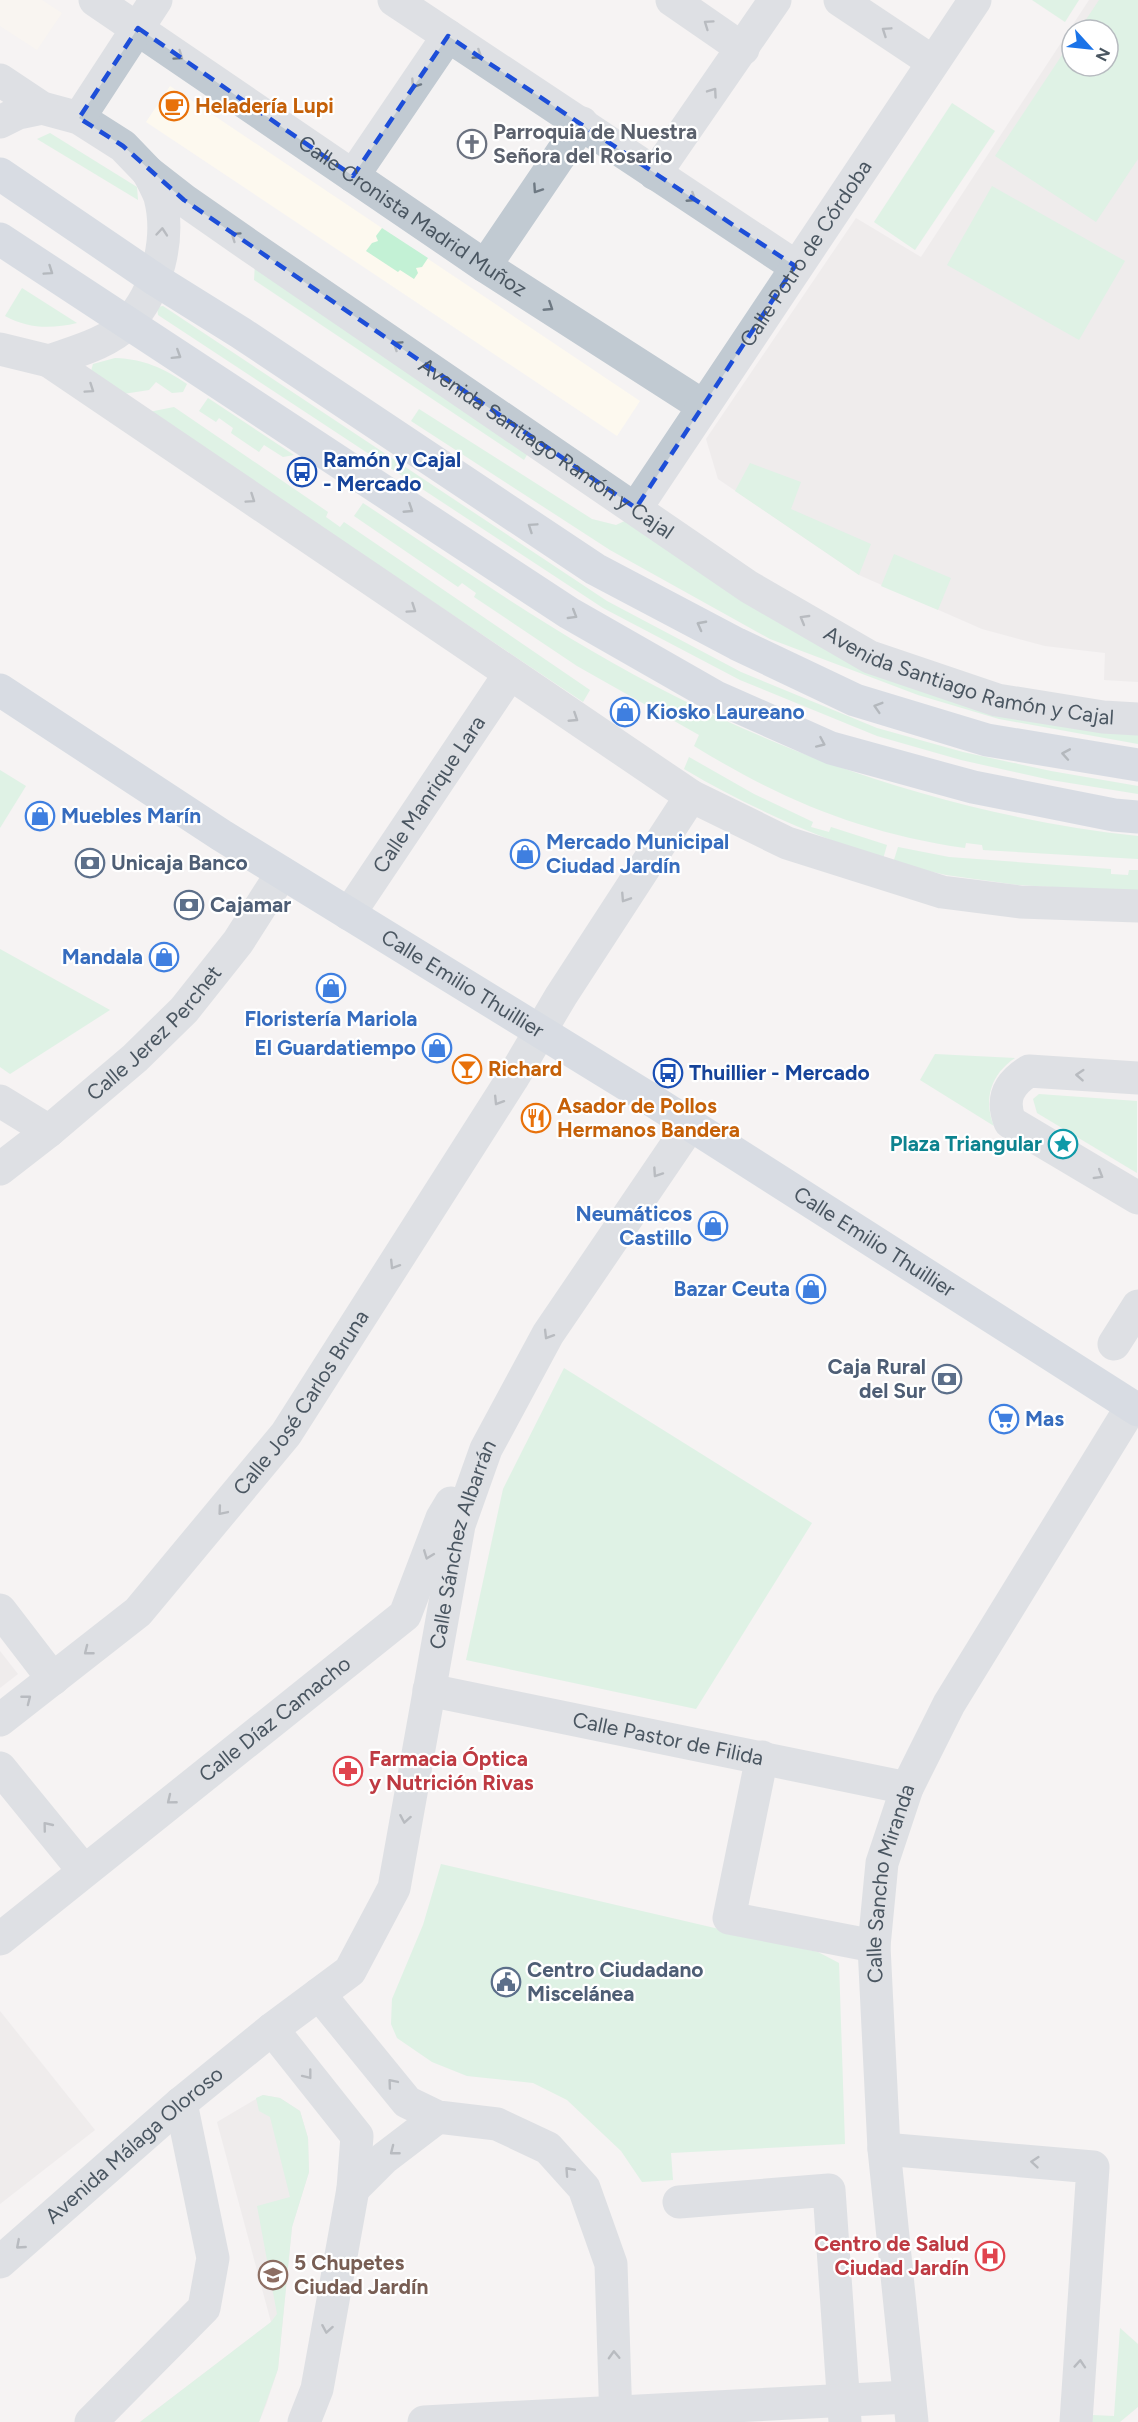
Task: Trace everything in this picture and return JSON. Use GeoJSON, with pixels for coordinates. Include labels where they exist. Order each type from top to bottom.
{"type":"FeatureCollection","features":[{"type":"Feature","properties":{"kind":"main road"},"geometry":{"type":"LineString","coordinates":[[0,174],[156,280],[241,333],[595,569],[737,644],[855,700],[987,740],[1138,765]]}},
{"type":"Feature","properties":{"kind":"main road"},"geometry":{"type":"LineString","coordinates":[[0,238],[569,613],[716,697],[831,748],[973,787],[1114,815],[1138,817]]}},
{"type":"Feature","properties":{"kind":"main road","name":"Calle Emilio Thuillier"},"geometry":{"type":"LineString","coordinates":[[0,690],[282,873],[690,1125],[1135,1408]]}},
{"type":"Feature","properties":{"kind":"street","name":"Calle Cronista Madrid Muñoz"},"geometry":{"type":"LineString","coordinates":[[95,0],[485,266],[703,406]]}},
{"type":"Feature","properties":{"kind":"street"},"geometry":{"type":"LineString","coordinates":[[79,118],[156,0]]}},
{"type":"Feature","properties":{"kind":"street"},"geometry":{"type":"LineString","coordinates":[[394,0],[795,266]]}},
{"type":"Feature","properties":{"kind":"street"},"geometry":{"type":"LineString","coordinates":[[672,0],[743,49]]}},
{"type":"Feature","properties":{"kind":"street"},"geometry":{"type":"LineString","coordinates":[[655,174],[775,0]]}},
{"type":"Feature","properties":{"kind":"street"},"geometry":{"type":"LineString","coordinates":[[840,0],[933,62]]}},
{"type":"Feature","properties":{"kind":"street","name":"Calle Potro de Córdoba"},"geometry":{"type":"LineString","coordinates":[[636,508],[795,266],[975,0]]}},
{"type":"Feature","properties":{"kind":"street"},"geometry":{"type":"LineString","coordinates":[[353,176],[448,36]]}},
{"type":"Feature","properties":{"kind":"street","name":"Avenida Santiago Ramón y Cajal"},"geometry":{"type":"LineString","coordinates":[[0,80],[42,108],[79,118],[123,146],[148,172],[250,246],[749,587],[870,657],[997,700],[1102,717],[1138,719]]}},
{"type":"Feature","properties":{"kind":"street"},"geometry":{"type":"LineString","coordinates":[[0,122],[18,112],[42,108]]}},
{"type":"Feature","properties":{"kind":"street"},"geometry":{"type":"LineString","coordinates":[[485,266],[582,123]]}},
{"type":"Feature","properties":{"kind":"street"},"geometry":{"type":"LineString","coordinates":[[49,361],[100,341],[128,324],[156,280],[164,226],[160,197],[148,172]]}},
{"type":"Feature","properties":{"kind":"street"},"geometry":{"type":"LineString","coordinates":[[0,349],[49,361],[509,675],[691,796],[787,843],[942,892],[1020,903],[1138,906]]}},
{"type":"Feature","properties":{"kind":"street","name":"Calle Manrique Lara"},"geometry":{"type":"LineString","coordinates":[[349,914],[509,675]]}},
{"type":"Feature","properties":{"kind":"street","name":"Calle José Carlos Bruna"},"geometry":{"type":"LineString","coordinates":[[0,1720],[138,1612],[286,1434],[539,1032],[691,796]]}},
{"type":"Feature","properties":{"kind":"street","name":"Calle Jerez Perchet"},"geometry":{"type":"LineString","coordinates":[[0,1169],[135,1058],[184,1010],[238,942],[282,873]]}},
{"type":"Feature","properties":{"kind":"street"},"geometry":{"type":"LineString","coordinates":[[1138,1078],[1029,1071],[1015,1079],[1006,1096],[1006,1110],[1010,1122],[1138,1198]]}},
{"type":"Feature","properties":{"kind":"street"},"geometry":{"type":"LineString","coordinates":[[0,1101],[49,1131]]}},
{"type":"Feature","properties":{"kind":"street","name":"Calle Sánchez Albarrán"},"geometry":{"type":"LineString","coordinates":[[272,2029],[350,1971],[394,1888],[459,1525],[486,1449],[548,1334],[690,1125]]}},
{"type":"Feature","properties":{"kind":"street"},"geometry":{"type":"LineString","coordinates":[[1114,1344],[1138,1306]]}},
{"type":"Feature","properties":{"kind":"street","name":"Calle Sancho Miranda"},"geometry":{"type":"LineString","coordinates":[[910,2410],[884,2149],[874,1946],[882,1863],[907,1788],[950,1704],[1135,1408]]}},
{"type":"Feature","properties":{"kind":"street","name":"Calle Díaz Camacho"},"geometry":{"type":"LineString","coordinates":[[0,1938],[405,1615],[442,1518],[486,1449]]}},
{"type":"Feature","properties":{"kind":"street"},"geometry":{"type":"LineString","coordinates":[[0,1610],[53,1679]]}},
{"type":"Feature","properties":{"kind":"street","name":"Calle Pastor de Filida"},"geometry":{"type":"LineString","coordinates":[[429,1690],[907,1788]]}},
{"type":"Feature","properties":{"kind":"street"},"geometry":{"type":"LineString","coordinates":[[762,1757],[729,1918],[874,1946]]}},
{"type":"Feature","properties":{"kind":"street"},"geometry":{"type":"LineString","coordinates":[[0,1768],[84,1871]]}},
{"type":"Feature","properties":{"kind":"street"},"geometry":{"type":"LineString","coordinates":[[319,1994],[407,2102],[438,2117],[497,2124],[548,2148],[584,2188],[611,2264],[616,2418]]}},
{"type":"Feature","properties":{"kind":"street"},"geometry":{"type":"LineString","coordinates":[[272,2029],[357,2136],[353,2189],[316,2389],[304,2422]]}},
{"type":"Feature","properties":{"kind":"street","name":"Avenida Málaga Oloroso"},"geometry":{"type":"LineString","coordinates":[[0,2262],[181,2103],[272,2029]]}},
{"type":"Feature","properties":{"kind":"street"},"geometry":{"type":"LineString","coordinates":[[91,2422],[204,2308],[213,2258],[181,2103]]}},
{"type":"Feature","properties":{"kind":"street"},"geometry":{"type":"LineString","coordinates":[[353,2189],[383,2159],[438,2117]]}},
{"type":"Feature","properties":{"kind":"street"},"geometry":{"type":"LineString","coordinates":[[884,2149],[1093,2167],[1076,2422]]}},
{"type":"Feature","properties":{"kind":"street"},"geometry":{"type":"LineString","coordinates":[[679,2202],[829,2190],[844,2412]]}},
{"type":"Feature","properties":{"kind":"street"},"geometry":{"type":"LineString","coordinates":[[424,2422],[910,2410]]}},
{"type":"Feature","properties":{"kind":"highlighted area"},"geometry":{"type":"Polygon","coordinates":[[[138,28],[353,176],[448,36],[795,266],[636,508],[184,200],[123,146],[79,118],[138,28]]]}},
{"type":"Feature","properties":{"kind":"shaded area"},"geometry":{"type":"Polygon","coordinates":[[[0,0],[42,0],[62,13],[37,50],[0,26],[0,0]]]}},
{"type":"Feature","properties":{"kind":"shaded area"},"geometry":{"type":"Polygon","coordinates":[[[1089,0],[1138,0],[1138,682],[1104,680],[1105,653],[1045,646],[982,629],[859,575],[718,479],[706,439],[856,218],[921,257],[1060,44],[1060,78],[1120,78],[1120,18],[1077,18],[1089,0]]]}},
{"type":"Feature","properties":{"kind":"shaded area"},"geometry":{"type":"Polygon","coordinates":[[[170,86],[640,401],[617,436],[146,122],[170,86]]]}},
{"type":"Feature","properties":{"kind":"shaded area"},"geometry":{"type":"Polygon","coordinates":[[[0,1651],[18,1674],[0,1688],[0,1651]]]}},
{"type":"Feature","properties":{"kind":"shaded area"},"geometry":{"type":"Polygon","coordinates":[[[0,2011],[95,2130],[0,2204],[0,2011]]]}},
{"type":"Feature","properties":{"kind":"shaded area","name":"5 Chupetes Ciudad Jardín"},"geometry":{"type":"Polygon","coordinates":[[[263,2095],[280,2098],[300,2111],[308,2138],[309,2172],[292,2227],[278,2369],[266,2405],[259,2422],[140,2422],[271,2322],[217,2122],[263,2095]]]}},
{"type":"Feature","properties":{"kind":"green space"},"geometry":{"type":"Polygon","coordinates":[[[1032,0],[1079,0],[1068,18],[1060,19],[1032,0]]]}},
{"type":"Feature","properties":{"kind":"green space"},"geometry":{"type":"Polygon","coordinates":[[[1099,0],[1138,0],[1138,159],[1096,222],[995,156],[1060,58],[1060,78],[1120,78],[1120,18],[1087,18],[1099,0]]]}},
{"type":"Feature","properties":{"kind":"green space"},"geometry":{"type":"Polygon","coordinates":[[[952,103],[995,131],[915,250],[874,222],[952,103]]]}},
{"type":"Feature","properties":{"kind":"green space"},"geometry":{"type":"Polygon","coordinates":[[[50,133],[137,187],[138,200],[37,139],[50,133]]]}},
{"type":"Feature","properties":{"kind":"green space"},"geometry":{"type":"Polygon","coordinates":[[[992,186],[1125,261],[1079,340],[947,265],[992,186]]]}},
{"type":"Feature","properties":{"kind":"green space"},"geometry":{"type":"Polygon","coordinates":[[[382,228],[428,258],[422,267],[416,268],[418,273],[414,279],[400,270],[398,272],[366,251],[372,243],[378,241],[376,236],[382,228]]]}},
{"type":"Feature","properties":{"kind":"green space"},"geometry":{"type":"Polygon","coordinates":[[[255,264],[531,448],[524,460],[254,280],[255,264]]]}},
{"type":"Feature","properties":{"kind":"green space"},"geometry":{"type":"Polygon","coordinates":[[[22,288],[77,323],[40,327],[5,316],[22,288]]]}},
{"type":"Feature","properties":{"kind":"green space"},"geometry":{"type":"Polygon","coordinates":[[[163,306],[607,601],[741,672],[877,728],[963,752],[1051,771],[1138,786],[1138,794],[1051,780],[961,760],[877,736],[740,680],[603,608],[158,315],[157,307],[163,306]]]}},
{"type":"Feature","properties":{"kind":"green space"},"geometry":{"type":"Polygon","coordinates":[[[115,358],[153,365],[187,384],[183,392],[172,393],[156,382],[149,390],[123,394],[91,371],[93,364],[115,358]]]}},
{"type":"Feature","properties":{"kind":"green space"},"geometry":{"type":"Polygon","coordinates":[[[208,398],[294,455],[283,457],[264,445],[259,452],[231,433],[233,428],[219,418],[216,422],[199,411],[208,398]]]}},
{"type":"Feature","properties":{"kind":"green space"},"geometry":{"type":"Polygon","coordinates":[[[174,407],[328,512],[326,517],[340,527],[344,522],[590,690],[583,702],[149,412],[174,407]]]}},
{"type":"Feature","properties":{"kind":"green space"},"geometry":{"type":"Polygon","coordinates":[[[419,409],[592,519],[616,525],[631,518],[787,620],[1138,726],[1138,744],[999,719],[918,695],[770,639],[610,550],[411,421],[419,409]]]}},
{"type":"Feature","properties":{"kind":"green space"},"geometry":{"type":"Polygon","coordinates":[[[750,463],[801,482],[791,509],[871,544],[859,575],[735,491],[750,463]]]}},
{"type":"Feature","properties":{"kind":"green space"},"geometry":{"type":"Polygon","coordinates":[[[363,503],[505,597],[592,651],[655,686],[721,718],[787,747],[924,794],[995,812],[1066,826],[1138,836],[1138,859],[983,850],[982,845],[966,843],[965,848],[927,842],[857,823],[791,798],[759,783],[694,746],[699,735],[577,666],[474,597],[476,593],[462,583],[458,587],[354,516],[363,503]]]}},
{"type":"Feature","properties":{"kind":"green space"},"geometry":{"type":"Polygon","coordinates":[[[894,554],[951,578],[938,610],[881,586],[894,554]]]}},
{"type":"Feature","properties":{"kind":"green space"},"geometry":{"type":"Polygon","coordinates":[[[689,757],[754,794],[813,822],[811,827],[829,832],[831,827],[887,845],[883,859],[806,830],[733,796],[684,769],[689,757]]]}},
{"type":"Feature","properties":{"kind":"green space"},"geometry":{"type":"Polygon","coordinates":[[[0,770],[26,786],[0,828],[0,770]]]}},
{"type":"Feature","properties":{"kind":"green space"},"geometry":{"type":"Polygon","coordinates":[[[898,847],[949,857],[1111,869],[1111,874],[1128,875],[1129,870],[1138,870],[1138,892],[1018,885],[946,875],[893,863],[898,847]]]}},
{"type":"Feature","properties":{"kind":"green space"},"geometry":{"type":"Polygon","coordinates":[[[0,949],[110,1010],[10,1074],[0,1067],[0,949]]]}},
{"type":"Feature","properties":{"kind":"green space"},"geometry":{"type":"Polygon","coordinates":[[[935,1054],[1015,1058],[1000,1072],[991,1088],[989,1106],[994,1126],[920,1080],[935,1054]]]}},
{"type":"Feature","properties":{"kind":"green space"},"geometry":{"type":"Polygon","coordinates":[[[1039,1094],[1137,1101],[1137,1173],[1037,1113],[1033,1099],[1039,1094]]]}},
{"type":"Feature","properties":{"kind":"green space"},"geometry":{"type":"Polygon","coordinates":[[[564,1368],[812,1523],[696,1709],[466,1660],[503,1489],[564,1368]]]}},
{"type":"Feature","properties":{"kind":"green space"},"geometry":{"type":"Polygon","coordinates":[[[441,1864],[818,1952],[839,1963],[845,2144],[671,2153],[673,2180],[642,2182],[621,2151],[567,2100],[533,2083],[467,2076],[432,2062],[397,2038],[391,2024],[392,1999],[423,1925],[441,1864]]]}},
{"type":"Feature","properties":{"kind":"green space","name":"5 Chupetes Ciudad Jardín"},"geometry":{"type":"Polygon","coordinates":[[[263,2095],[280,2098],[300,2111],[308,2138],[309,2172],[292,2227],[278,2369],[259,2422],[140,2422],[271,2322],[277,2314],[257,2206],[290,2197],[270,2117],[259,2111],[256,2098],[263,2095]]]}},
{"type":"Feature","properties":{"kind":"green space"},"geometry":{"type":"Polygon","coordinates":[[[1120,2328],[1138,2344],[1138,2407],[1120,2422],[1086,2422],[1092,2415],[1114,2416],[1120,2328]]]}},
{"type":"Feature","properties":{"kind":"place","name":"Heladería Lupi"},"geometry":{"type":"Point","coordinates":[174,106]}},
{"type":"Feature","properties":{"kind":"place","name":"Parroquia de Nuestra Señora del Rosario"},"geometry":{"type":"Point","coordinates":[472,144]}},
{"type":"Feature","properties":{"kind":"place","name":"Ramón y Cajal - Mercado"},"geometry":{"type":"Point","coordinates":[302,472]}},
{"type":"Feature","properties":{"kind":"place","name":"Kiosko Laureano"},"geometry":{"type":"Point","coordinates":[625,712]}},
{"type":"Feature","properties":{"kind":"place","name":"Muebles Marín"},"geometry":{"type":"Point","coordinates":[40,816]}},
{"type":"Feature","properties":{"kind":"place","name":"Mercado Municipal Ciudad Jardín"},"geometry":{"type":"Point","coordinates":[525,854]}},
{"type":"Feature","properties":{"kind":"place","name":"Unicaja Banco"},"geometry":{"type":"Point","coordinates":[90,863]}},
{"type":"Feature","properties":{"kind":"place","name":"Cajamar"},"geometry":{"type":"Point","coordinates":[189,905]}},
{"type":"Feature","properties":{"kind":"place","name":"Mandala"},"geometry":{"type":"Point","coordinates":[164,957]}},
{"type":"Feature","properties":{"kind":"place","name":"Floristería Mariola"},"geometry":{"type":"Point","coordinates":[331,988]}},
{"type":"Feature","properties":{"kind":"place","name":"El Guardatiempo"},"geometry":{"type":"Point","coordinates":[437,1048]}},
{"type":"Feature","properties":{"kind":"place","name":"Richard"},"geometry":{"type":"Point","coordinates":[467,1069]}},
{"type":"Feature","properties":{"kind":"place","name":"Thuillier - Mercado"},"geometry":{"type":"Point","coordinates":[668,1073]}},
{"type":"Feature","properties":{"kind":"place","name":"Asador de Pollos Hermanos Bandera"},"geometry":{"type":"Point","coordinates":[536,1118]}},
{"type":"Feature","properties":{"kind":"place","name":"Plaza Triangular"},"geometry":{"type":"Point","coordinates":[1063,1144]}},
{"type":"Feature","properties":{"kind":"place","name":"Neumáticos Castillo"},"geometry":{"type":"Point","coordinates":[713,1226]}},
{"type":"Feature","properties":{"kind":"place","name":"Bazar Ceuta"},"geometry":{"type":"Point","coordinates":[811,1289]}},
{"type":"Feature","properties":{"kind":"place","name":"Caja Rural del Sur"},"geometry":{"type":"Point","coordinates":[947,1379]}},
{"type":"Feature","properties":{"kind":"place","name":"Mas"},"geometry":{"type":"Point","coordinates":[1004,1419]}},
{"type":"Feature","properties":{"kind":"place","name":"Farmacia Óptica y Nutrición Rivas"},"geometry":{"type":"Point","coordinates":[348,1771]}},
{"type":"Feature","properties":{"kind":"place","name":"Centro Ciudadano Miscelánea"},"geometry":{"type":"Point","coordinates":[506,1982]}},
{"type":"Feature","properties":{"kind":"place","name":"Centro de Salud Ciudad Jardín"},"geometry":{"type":"Point","coordinates":[990,2256]}},
{"type":"Feature","properties":{"kind":"place","name":"5 Chupetes Ciudad Jardín"},"geometry":{"type":"Point","coordinates":[273,2275]}}]}
